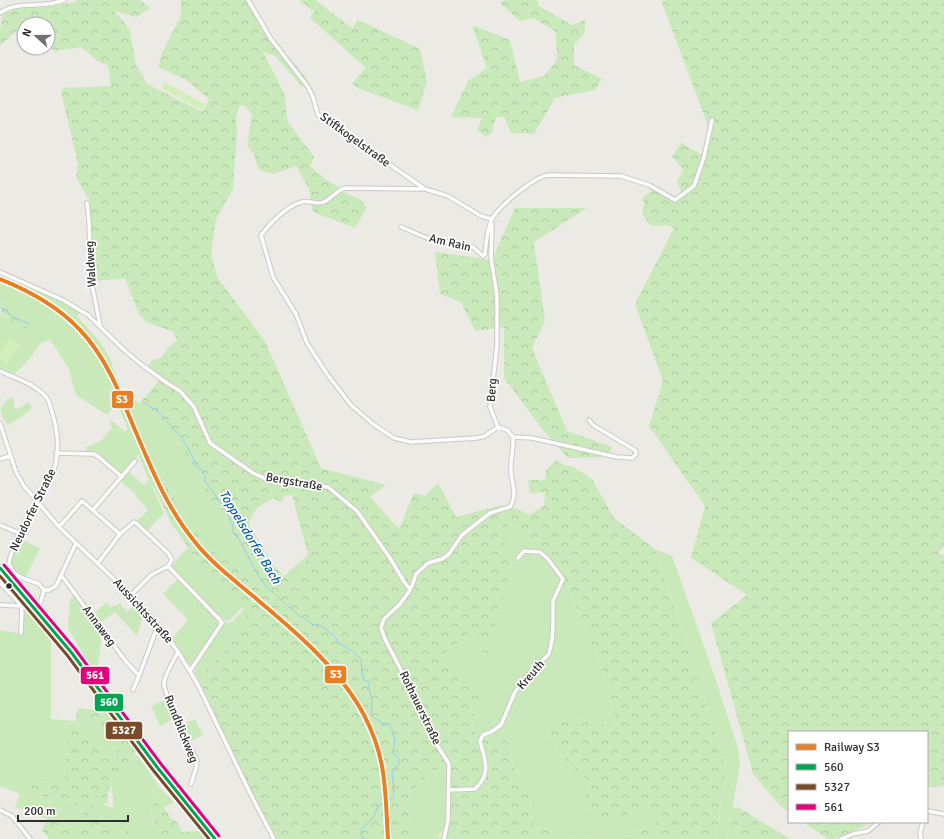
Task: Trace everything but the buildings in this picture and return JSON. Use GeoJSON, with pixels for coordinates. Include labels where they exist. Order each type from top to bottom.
{"type":"FeatureCollection","features":[{"type":"Feature","properties":{"kind":"main road"},"geometry":{"type":"LineString","coordinates":[[1,572],[35,608],[81,664],[157,767],[215,839]]}},
{"type":"Feature","properties":{"kind":"street"},"geometry":{"type":"LineString","coordinates":[[0,13],[16,6],[47,4],[64,0]]}},
{"type":"Feature","properties":{"kind":"street","name":"Stiftkogelstraße"},"geometry":{"type":"LineString","coordinates":[[248,0],[271,39],[308,87],[313,97],[318,116],[425,189]]}},
{"type":"Feature","properties":{"kind":"street"},"geometry":{"type":"LineString","coordinates":[[492,219],[524,187],[544,176],[621,176],[649,185],[675,200],[694,186],[704,157],[712,120]]}},
{"type":"Feature","properties":{"kind":"street","name":"Stiftkogelstraße"},"geometry":{"type":"LineString","coordinates":[[492,219],[481,216],[448,196],[425,189],[345,188],[337,191],[325,201],[320,203],[304,201],[295,204],[274,220],[262,235],[274,277],[296,314],[307,343],[327,374],[351,405],[373,424],[394,438],[411,442],[477,438],[485,436],[498,427]]}},
{"type":"Feature","properties":{"kind":"street","name":"Waldweg"},"geometry":{"type":"LineString","coordinates":[[87,203],[91,280],[100,325]]}},
{"type":"Feature","properties":{"kind":"street","name":"Am Rain"},"geometry":{"type":"LineString","coordinates":[[401,228],[427,238],[473,247],[483,256],[485,254],[492,219]]}},
{"type":"Feature","properties":{"kind":"street","name":"Berg"},"geometry":{"type":"LineString","coordinates":[[492,219],[491,258],[497,296],[497,345],[490,407],[498,427]]}},
{"type":"Feature","properties":{"kind":"street","name":"Bergstraße"},"geometry":{"type":"LineString","coordinates":[[0,272],[63,300],[88,315],[124,350],[166,384],[180,391],[189,400],[194,407],[210,443],[254,473],[266,479],[328,488],[348,503],[357,511],[390,558],[403,580],[410,588]]}},
{"type":"Feature","properties":{"kind":"street","name":"Neudorfer Straße"},"geometry":{"type":"LineString","coordinates":[[0,371],[14,376],[48,399],[56,423],[56,453],[53,473],[19,533],[10,558],[11,569],[20,577],[39,584],[44,590]]}},
{"type":"Feature","properties":{"kind":"street"},"geometry":{"type":"LineString","coordinates":[[513,437],[532,438],[617,457],[632,458],[636,454],[636,451],[633,449],[593,426],[589,420]]}},
{"type":"Feature","properties":{"kind":"street","name":"Aussichtsstraße"},"geometry":{"type":"LineString","coordinates":[[0,423],[6,438],[10,456],[20,480],[37,502],[59,526],[131,595],[158,625],[190,670],[274,839]]}},
{"type":"Feature","properties":{"kind":"street"},"geometry":{"type":"LineString","coordinates":[[410,588],[416,574],[428,563],[442,559],[449,554],[462,535],[490,513],[510,506],[514,499],[515,490],[511,472],[514,448],[513,437],[507,430],[498,427]]}},
{"type":"Feature","properties":{"kind":"street"},"geometry":{"type":"LineString","coordinates":[[56,453],[94,454],[122,477]]}},
{"type":"Feature","properties":{"kind":"street"},"geometry":{"type":"LineString","coordinates":[[0,459],[10,456]]}},
{"type":"Feature","properties":{"kind":"street"},"geometry":{"type":"LineString","coordinates":[[93,510],[135,461]]}},
{"type":"Feature","properties":{"kind":"street"},"geometry":{"type":"LineString","coordinates":[[59,526],[82,501],[120,534]]}},
{"type":"Feature","properties":{"kind":"street"},"geometry":{"type":"LineString","coordinates":[[98,563],[120,534],[129,525],[134,522],[136,523],[171,557],[171,562],[168,566],[151,575],[131,595]]}},
{"type":"Feature","properties":{"kind":"street"},"geometry":{"type":"LineString","coordinates":[[0,525],[19,533]]}},
{"type":"Feature","properties":{"kind":"street"},"geometry":{"type":"LineString","coordinates":[[35,608],[41,601],[44,590],[53,588],[62,575],[76,543]]}},
{"type":"Feature","properties":{"kind":"street","name":"Kreuth"},"geometry":{"type":"LineString","coordinates":[[449,790],[475,789],[479,786],[484,779],[486,769],[485,758],[480,741],[483,735],[491,732],[501,725],[515,692],[523,680],[549,654],[552,640],[553,601],[563,579],[548,559],[540,552],[524,551],[518,558]]}},
{"type":"Feature","properties":{"kind":"street"},"geometry":{"type":"LineString","coordinates":[[168,566],[220,620],[222,624],[190,670]]}},
{"type":"Feature","properties":{"kind":"street","name":"Annaweg"},"geometry":{"type":"LineString","coordinates":[[62,575],[124,659],[140,676]]}},
{"type":"Feature","properties":{"kind":"street"},"geometry":{"type":"LineString","coordinates":[[0,583],[22,606],[21,634]]}},
{"type":"Feature","properties":{"kind":"street","name":"Rothauerstraße"},"geometry":{"type":"LineString","coordinates":[[410,588],[400,604],[384,619],[381,628],[385,639],[420,707],[432,737],[449,764],[448,820],[444,839]]}},
{"type":"Feature","properties":{"kind":"street"},"geometry":{"type":"LineString","coordinates":[[0,605],[22,606]]}},
{"type":"Feature","properties":{"kind":"street"},"geometry":{"type":"LineString","coordinates":[[133,690],[140,676],[158,625]]}},
{"type":"Feature","properties":{"kind":"street","name":"Rundblickweg"},"geometry":{"type":"LineString","coordinates":[[178,652],[164,681],[164,686],[197,761],[191,784]]}},
{"type":"Feature","properties":{"kind":"street"},"geometry":{"type":"LineString","coordinates":[[0,810],[12,816],[29,839]]}},
{"type":"Feature","properties":{"kind":"street"},"geometry":{"type":"LineString","coordinates":[[928,811],[944,814]]}},
{"type":"Feature","properties":{"kind":"street"},"geometry":{"type":"LineString","coordinates":[[841,839],[853,834],[868,831],[878,823]]}},
{"type":"Feature","properties":{"kind":"street"},"geometry":{"type":"LineString","coordinates":[[921,839],[920,833],[923,823]]}},
{"type":"Feature","properties":{"kind":"green space"},"geometry":{"type":"Polygon","coordinates":[[[76,0],[140,0],[150,8],[137,17],[114,11],[130,31],[136,65],[147,84],[203,112],[209,99],[186,80],[158,67],[162,53],[181,16],[181,0],[251,0],[270,35],[308,80],[302,87],[274,55],[263,52],[284,93],[288,122],[314,157],[310,166],[325,179],[342,189],[347,194],[360,199],[367,207],[355,228],[313,212],[309,189],[296,166],[273,174],[259,170],[253,152],[247,146],[252,115],[243,105],[239,107],[236,117],[237,131],[233,189],[216,219],[211,253],[217,277],[265,341],[321,468],[386,485],[370,497],[399,529],[414,493],[425,496],[438,483],[456,517],[501,505],[518,509],[529,515],[544,506],[545,492],[530,493],[528,480],[545,480],[546,470],[557,460],[565,466],[572,466],[592,479],[614,518],[655,549],[726,767],[716,839],[596,839],[445,839],[448,820],[449,764],[441,769],[427,771],[423,780],[410,793],[407,802],[412,828],[425,838],[438,835],[442,839],[390,839],[387,786],[384,765],[371,725],[355,697],[334,670],[285,622],[210,556],[209,554],[212,550],[261,585],[245,554],[207,492],[173,431],[162,423],[141,402],[161,378],[148,368],[151,361],[162,357],[167,349],[177,340],[174,332],[146,322],[139,314],[125,279],[92,281],[90,202],[76,177],[78,164],[61,92],[64,88],[111,86],[108,65],[99,62],[81,47],[56,51],[56,16],[16,16],[16,31],[0,46],[2,13],[14,8],[47,7],[76,2],[76,0]],[[292,495],[284,496],[283,501],[280,502],[274,498],[261,505],[255,511],[249,525],[272,563],[296,589],[308,555],[292,495]],[[517,525],[496,527],[514,559],[486,659],[472,632],[442,656],[479,695],[482,705],[471,718],[478,744],[490,735],[499,734],[510,745],[513,767],[529,789],[532,821],[561,837],[596,839],[658,827],[652,811],[590,820],[583,803],[590,783],[559,753],[547,729],[571,717],[617,727],[608,684],[566,581],[517,525]]]}},
{"type":"Feature","properties":{"kind":"green space"},"geometry":{"type":"Polygon","coordinates":[[[299,0],[315,0],[352,28],[358,20],[420,49],[427,81],[418,110],[357,88],[352,83],[366,68],[310,18],[314,12],[299,0]]]}},
{"type":"Feature","properties":{"kind":"green space"},"geometry":{"type":"Polygon","coordinates":[[[504,0],[537,0],[539,6],[572,25],[585,20],[585,32],[574,45],[574,65],[602,79],[595,90],[555,98],[534,134],[511,133],[504,117],[496,117],[492,132],[486,137],[477,130],[482,118],[451,117],[468,81],[487,68],[472,25],[510,40],[520,82],[544,76],[557,60],[556,32],[534,18],[520,21],[500,3],[504,0]]]}},
{"type":"Feature","properties":{"kind":"green space"},"geometry":{"type":"Polygon","coordinates":[[[661,0],[944,0],[944,547],[938,553],[944,555],[944,786],[928,787],[928,731],[788,731],[788,811],[780,806],[753,774],[711,623],[747,595],[691,558],[705,506],[649,426],[663,381],[635,304],[674,228],[666,225],[651,226],[642,214],[644,206],[643,197],[654,189],[674,202],[683,196],[677,181],[684,170],[672,157],[681,143],[700,154],[706,154],[709,136],[708,126],[661,0]]]}},
{"type":"Feature","properties":{"kind":"green space"},"geometry":{"type":"Polygon","coordinates":[[[164,82],[205,104],[202,110],[161,88],[164,82]]]}},
{"type":"Feature","properties":{"kind":"green space"},"geometry":{"type":"Polygon","coordinates":[[[515,208],[587,208],[534,242],[545,321],[532,348],[567,431],[612,447],[608,457],[568,458],[542,429],[504,378],[504,327],[475,331],[461,302],[440,294],[435,252],[492,260],[515,208]]]}},
{"type":"Feature","properties":{"kind":"green space"},"geometry":{"type":"Polygon","coordinates":[[[0,273],[62,301],[81,312],[77,316],[100,342],[110,358],[116,377],[123,391],[139,403],[141,402],[162,423],[173,430],[262,586],[212,550],[209,554],[210,556],[196,541],[199,540],[188,515],[183,512],[163,480],[156,475],[112,375],[91,340],[69,317],[56,307],[29,290],[0,277],[0,273]]]}},
{"type":"Feature","properties":{"kind":"green space"},"geometry":{"type":"Polygon","coordinates":[[[0,283],[18,290],[34,299],[65,320],[91,348],[102,363],[111,379],[158,488],[155,489],[151,484],[164,513],[147,531],[138,522],[138,520],[148,510],[135,496],[136,494],[120,481],[128,471],[144,485],[149,480],[138,454],[121,474],[101,457],[87,452],[86,447],[101,441],[112,428],[109,418],[124,431],[128,430],[117,402],[107,415],[76,395],[68,367],[50,340],[41,343],[26,363],[14,374],[0,369],[0,312],[6,321],[17,310],[0,300],[0,283]]]}},
{"type":"Feature","properties":{"kind":"green space"},"geometry":{"type":"Polygon","coordinates":[[[0,300],[17,310],[34,323],[32,328],[18,327],[8,322],[2,314],[0,300]]]}},
{"type":"Feature","properties":{"kind":"green space"},"geometry":{"type":"Polygon","coordinates":[[[10,338],[20,344],[7,364],[0,359],[0,353],[10,338]]]}},
{"type":"Feature","properties":{"kind":"green space"},"geometry":{"type":"Polygon","coordinates":[[[13,397],[14,407],[18,409],[29,402],[32,408],[8,425],[3,418],[0,409],[7,399],[13,397]]]}},
{"type":"Feature","properties":{"kind":"green space"},"geometry":{"type":"Polygon","coordinates":[[[156,475],[163,480],[183,512],[190,517],[200,537],[196,541],[174,510],[156,475]]]}},
{"type":"Feature","properties":{"kind":"green space"},"geometry":{"type":"Polygon","coordinates":[[[158,488],[175,518],[202,553],[309,650],[339,681],[352,698],[372,735],[379,755],[384,786],[387,839],[277,839],[238,766],[200,682],[210,665],[231,644],[233,638],[239,633],[239,623],[249,613],[233,600],[222,586],[198,562],[171,523],[155,489],[158,488]]]}},
{"type":"Feature","properties":{"kind":"green space"},"geometry":{"type":"Polygon","coordinates":[[[517,525],[566,581],[608,684],[617,727],[571,717],[547,730],[559,753],[590,783],[583,803],[652,811],[658,827],[596,839],[561,837],[532,821],[529,789],[513,767],[510,745],[490,735],[478,744],[471,718],[482,705],[442,656],[472,632],[486,659],[496,526],[517,525]]]}},
{"type":"Feature","properties":{"kind":"green space"},"geometry":{"type":"Polygon","coordinates":[[[19,538],[40,548],[26,577],[19,574],[12,566],[13,556],[19,538]]]}},
{"type":"Feature","properties":{"kind":"green space"},"geometry":{"type":"Polygon","coordinates":[[[188,548],[200,563],[242,607],[231,619],[225,621],[172,568],[177,559],[188,548]]]}},
{"type":"Feature","properties":{"kind":"green space"},"geometry":{"type":"Polygon","coordinates":[[[655,549],[672,556],[716,680],[738,748],[740,764],[727,839],[716,839],[726,767],[655,549]]]}},
{"type":"Feature","properties":{"kind":"green space"},"geometry":{"type":"Polygon","coordinates":[[[308,555],[296,589],[284,576],[308,555]]]}},
{"type":"Feature","properties":{"kind":"green space"},"geometry":{"type":"Polygon","coordinates":[[[178,579],[219,621],[218,626],[193,664],[188,664],[172,639],[188,620],[163,594],[178,579]]]}},
{"type":"Feature","properties":{"kind":"green space"},"geometry":{"type":"Polygon","coordinates":[[[75,595],[102,632],[97,677],[68,628],[70,600],[75,595]]]}},
{"type":"Feature","properties":{"kind":"green space"},"geometry":{"type":"Polygon","coordinates":[[[107,602],[111,607],[120,603],[127,612],[136,603],[144,612],[137,636],[115,612],[100,623],[93,614],[107,602]]]}},
{"type":"Feature","properties":{"kind":"green space"},"geometry":{"type":"Polygon","coordinates":[[[23,607],[42,630],[49,634],[51,641],[51,719],[76,721],[76,718],[96,719],[96,726],[112,739],[117,752],[107,760],[84,730],[72,734],[66,746],[64,782],[23,781],[29,794],[64,800],[79,806],[87,820],[77,830],[15,807],[20,794],[0,786],[0,630],[22,634],[23,607]]]}},
{"type":"Feature","properties":{"kind":"green space"},"geometry":{"type":"Polygon","coordinates":[[[244,609],[249,613],[240,623],[239,633],[233,638],[231,644],[210,665],[200,682],[195,674],[195,667],[224,624],[233,621],[244,609]]]}},
{"type":"Feature","properties":{"kind":"green space"},"geometry":{"type":"Polygon","coordinates":[[[94,696],[97,696],[137,749],[126,771],[111,776],[111,790],[107,792],[108,803],[101,803],[97,798],[90,798],[98,815],[122,836],[129,828],[134,828],[141,836],[148,837],[151,833],[163,832],[153,820],[151,809],[154,803],[150,787],[170,818],[177,822],[182,832],[200,831],[207,839],[49,839],[42,830],[47,819],[77,830],[86,820],[79,806],[64,800],[29,794],[19,786],[23,781],[64,782],[66,746],[72,734],[61,735],[60,731],[75,729],[84,730],[107,760],[117,752],[112,739],[96,726],[96,719],[76,718],[78,708],[95,710],[94,696]]]}},
{"type":"Feature","properties":{"kind":"green space"},"geometry":{"type":"Polygon","coordinates":[[[167,699],[176,718],[160,726],[151,706],[167,699]]]}},
{"type":"Feature","properties":{"kind":"green space"},"geometry":{"type":"Polygon","coordinates":[[[195,719],[203,735],[189,742],[182,725],[195,719]]]}},
{"type":"Feature","properties":{"kind":"green space"},"geometry":{"type":"Polygon","coordinates":[[[134,755],[138,756],[160,788],[173,801],[172,804],[164,807],[151,788],[154,803],[151,809],[153,820],[163,832],[148,837],[141,836],[134,828],[122,836],[98,815],[90,798],[97,797],[101,803],[113,808],[111,776],[126,771],[134,755]]]}},
{"type":"Feature","properties":{"kind":"green space"},"geometry":{"type":"Polygon","coordinates":[[[449,764],[448,820],[445,833],[442,832],[438,835],[425,838],[412,828],[407,808],[408,797],[423,780],[427,771],[441,769],[449,764]]]}},
{"type":"Feature","properties":{"kind":"green space"},"geometry":{"type":"Polygon","coordinates":[[[738,807],[790,839],[727,839],[732,809],[738,807]]]}},
{"type":"Feature","properties":{"kind":"green space"},"geometry":{"type":"Polygon","coordinates":[[[804,823],[872,823],[834,839],[828,839],[804,823]]]}},
{"type":"Feature","properties":{"kind":"waterway"},"geometry":{"type":"LineString","coordinates":[[0,307],[13,317],[29,324]]}},
{"type":"Feature","properties":{"kind":"waterway","name":"Toppelsdorfer Bach"},"geometry":{"type":"LineString","coordinates":[[144,403],[156,410],[182,438],[195,461],[195,465],[201,469],[205,476],[205,481],[222,505],[233,525],[233,532],[240,541],[257,574],[266,586],[299,616],[303,617],[312,624],[321,626],[333,635],[337,639],[337,642],[355,653],[361,660],[364,680],[369,682],[372,702],[371,715],[384,725],[388,723],[390,724],[395,739],[393,753],[399,761],[392,774],[394,797],[378,806],[374,816],[362,829],[361,836],[366,839]]}},
{"type":"Feature","properties":{"kind":"rail line","name":"S3"},"geometry":{"type":"LineString","coordinates":[[0,279],[33,294],[53,306],[71,321],[89,340],[104,362],[122,399],[159,485],[175,515],[185,529],[213,562],[312,648],[327,663],[353,697],[372,731],[381,761],[384,776],[388,839]]}},
{"type":"Feature","properties":{"kind":"transit line","name":"561"},"geometry":{"type":"LineString","coordinates":[[4,565],[75,649],[161,764],[219,836]]}},
{"type":"Feature","properties":{"kind":"transit line","name":"560"},"geometry":{"type":"LineString","coordinates":[[0,568],[71,652],[157,767],[215,839]]}},
{"type":"Feature","properties":{"kind":"transit line","name":"5327"},"geometry":{"type":"LineString","coordinates":[[0,576],[67,655],[153,770],[209,839]]}}]}
